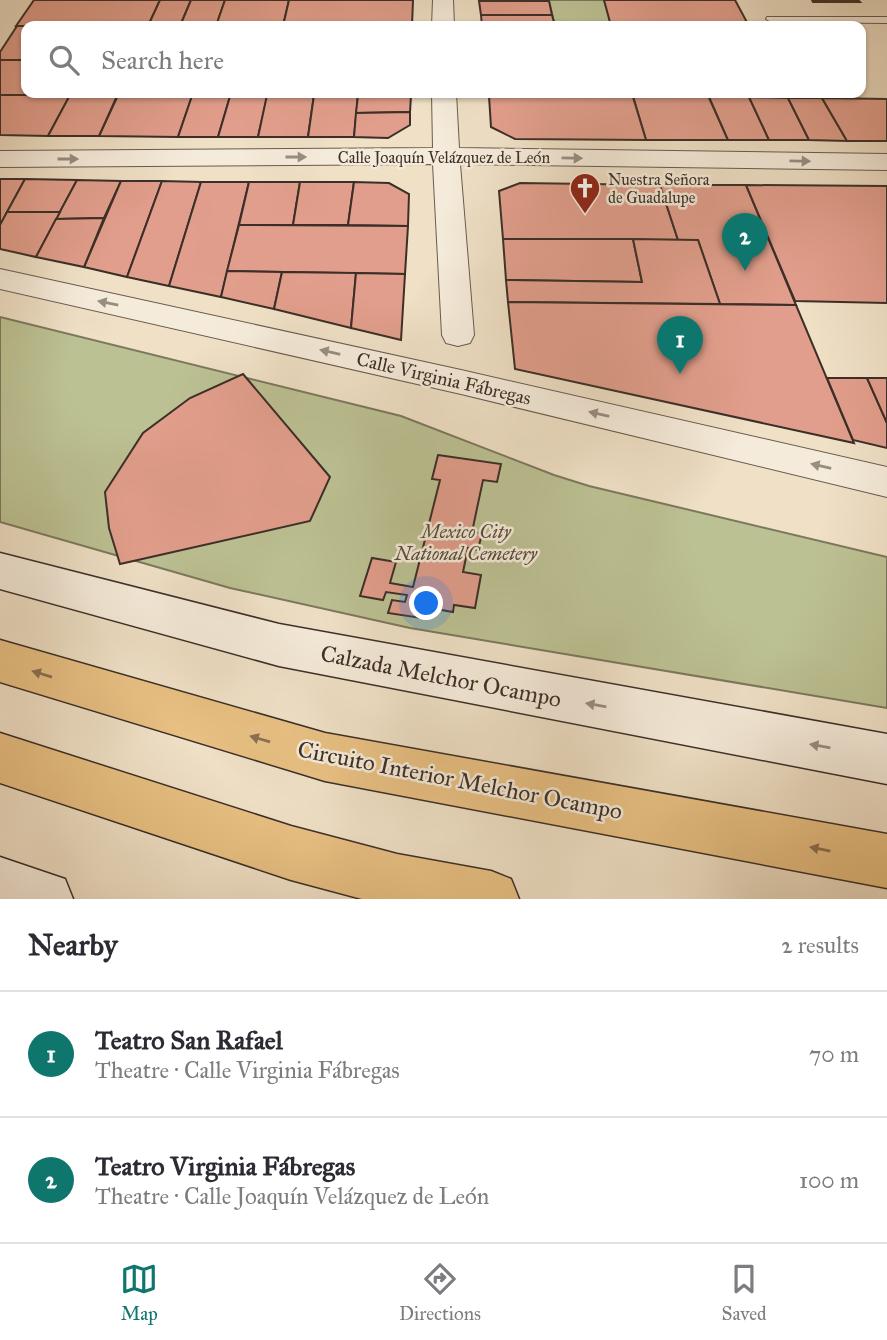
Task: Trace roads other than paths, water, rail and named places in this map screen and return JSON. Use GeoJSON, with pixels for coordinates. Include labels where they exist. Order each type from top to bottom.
{"type":"FeatureCollection","features":[{"type":"Feature","properties":{"kind":"highway","name":"Circuito Interior Melchor Ocampo"},"geometry":{"type":"LineString","coordinates":[[0,661],[325,757],[887,861]]}},
{"type":"Feature","properties":{"kind":"highway"},"geometry":{"type":"LineString","coordinates":[[0,758],[291,853],[397,881],[491,899]]}},
{"type":"Feature","properties":{"kind":"main road","name":"Calzada Melchor Ocampo"},"geometry":{"type":"LineString","coordinates":[[0,571],[279,645],[887,759]]}},
{"type":"Feature","properties":{"kind":"street"},"geometry":{"type":"LineString","coordinates":[[443,0],[443,21]]}},
{"type":"Feature","properties":{"kind":"street"},"geometry":{"type":"LineString","coordinates":[[444,98],[458,335]]}},
{"type":"Feature","properties":{"kind":"street","name":"Calle Joaquín Velázquez de León"},"geometry":{"type":"LineString","coordinates":[[0,159],[446,156],[887,162]]}},
{"type":"Feature","properties":{"kind":"street","name":"Calle Virginia Fábregas"},"geometry":{"type":"LineString","coordinates":[[0,279],[421,373],[887,482]]}},
{"type":"Feature","properties":{"kind":"lane"},"geometry":{"type":"LineString","coordinates":[[771,19],[887,20]]}},
{"type":"Feature","properties":{"kind":"place","name":"Nuestra Señora de Guadalupe"},"geometry":{"type":"Point","coordinates":[585,215]}},
{"type":"Feature","properties":{"kind":"place","name":"Teatro Virginia Fábregas"},"geometry":{"type":"Point","coordinates":[745,271]}},
{"type":"Feature","properties":{"kind":"place","name":"Teatro San Rafael"},"geometry":{"type":"Point","coordinates":[680,374]}},
{"type":"Feature","properties":{"kind":"park label","name":"Mexico City National Cemetery"},"geometry":{"type":"Point","coordinates":[466,542]}}]}
